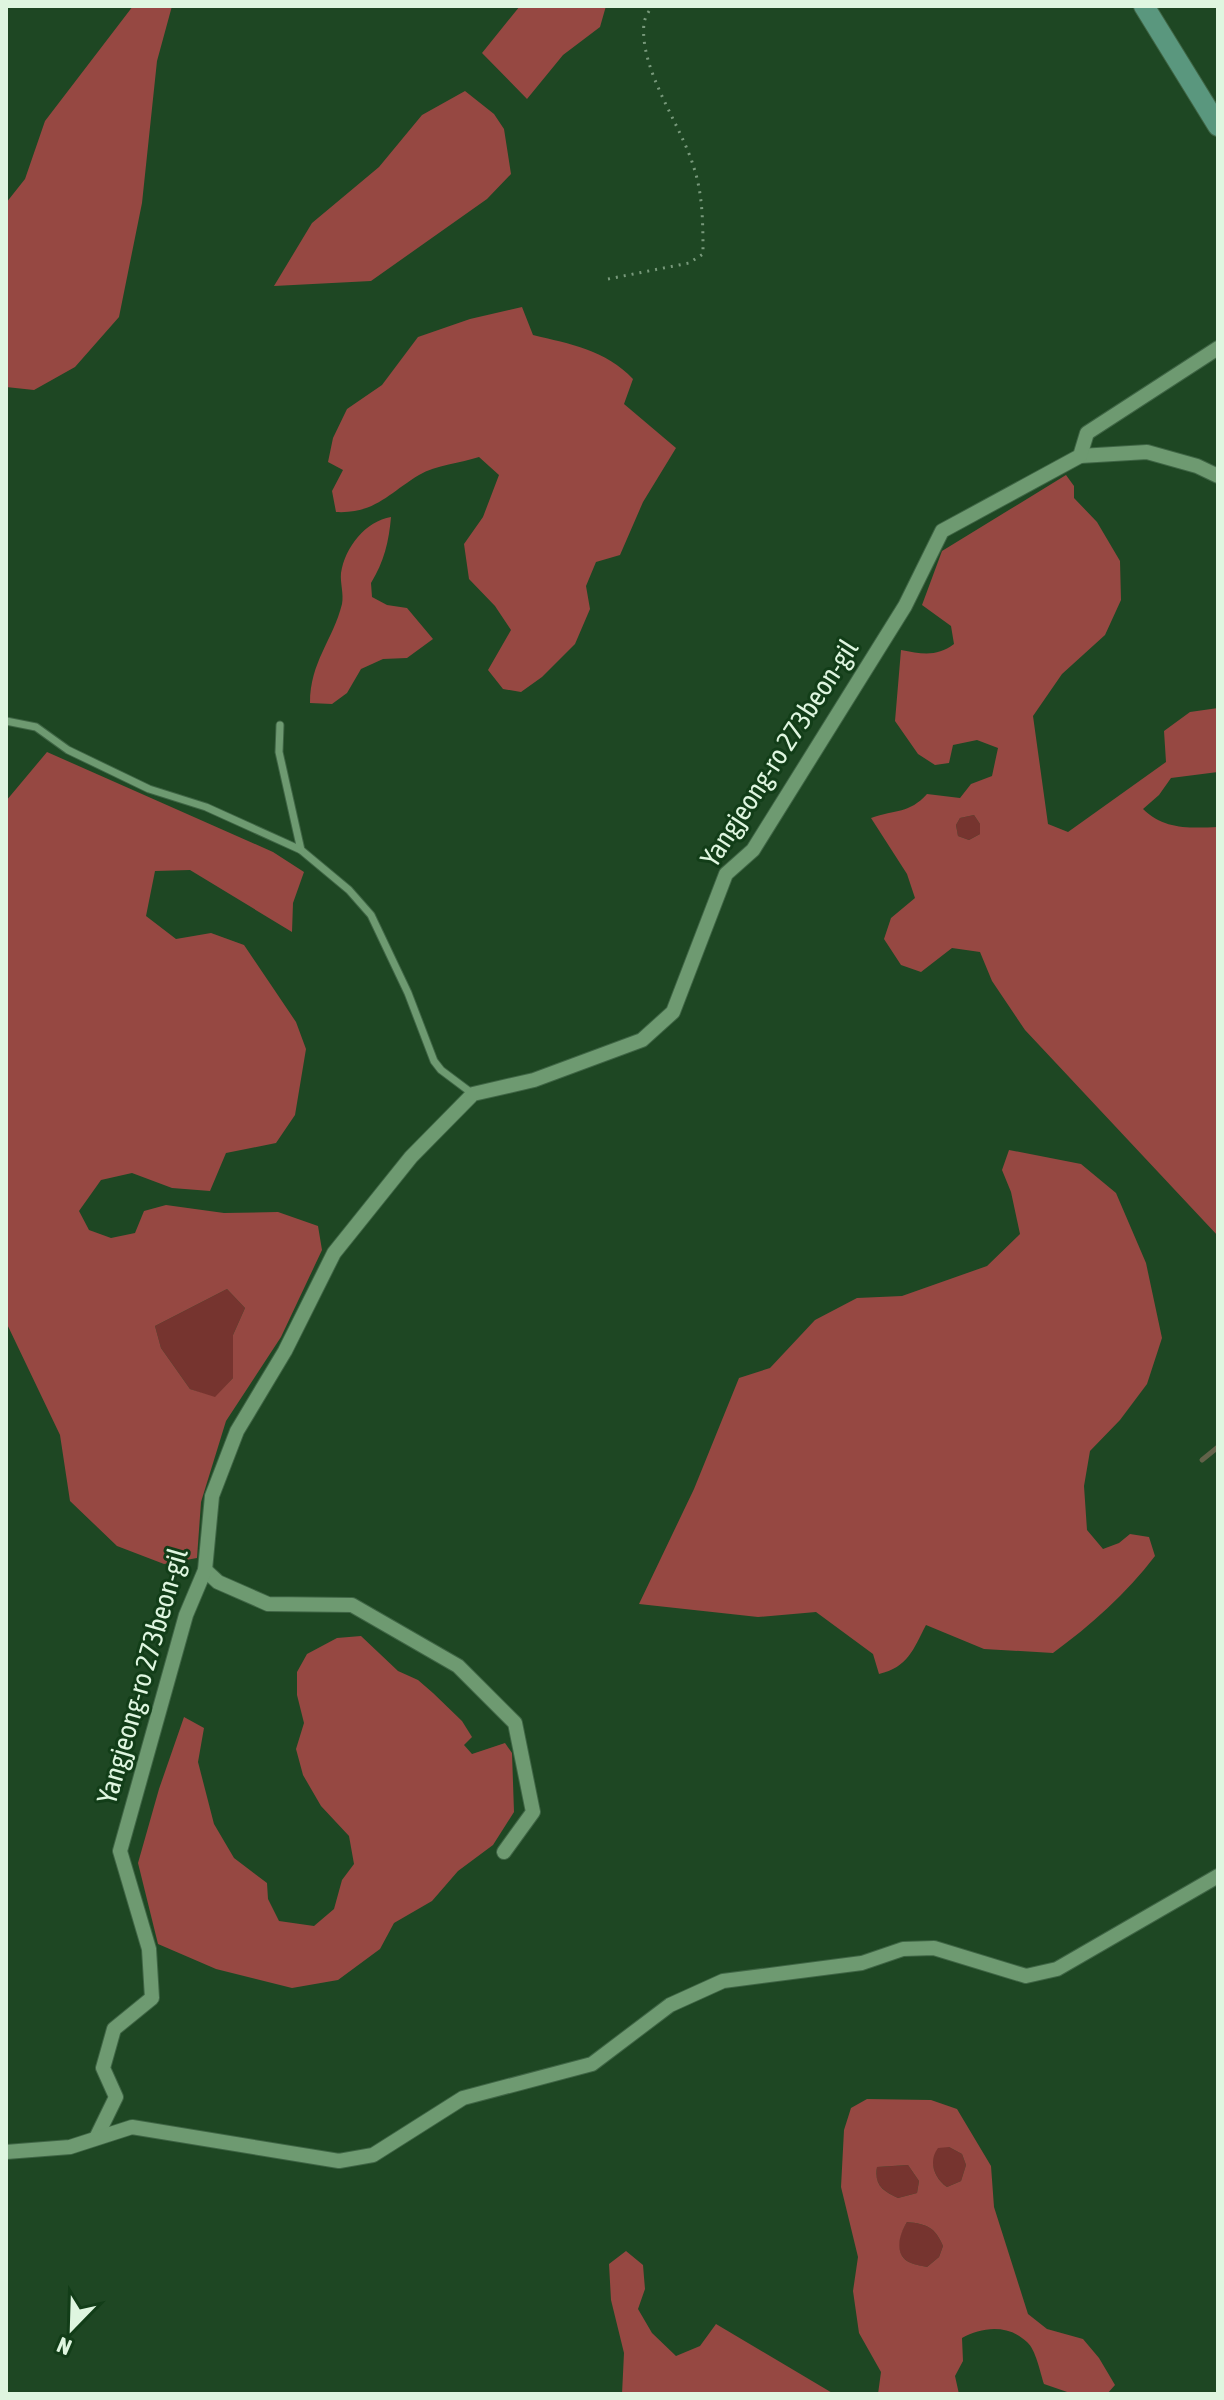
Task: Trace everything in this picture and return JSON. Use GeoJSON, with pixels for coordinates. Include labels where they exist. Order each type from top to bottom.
{"type":"FeatureCollection","features":[{"type":"Feature","properties":{"kind":"main road"},"geometry":{"type":"LineString","coordinates":[[1144,6],[1218,126]]}},
{"type":"Feature","properties":{"kind":"street","name":"Yangjeong-ro 273beon-gil"},"geometry":{"type":"LineString","coordinates":[[96,2138],[116,2097],[103,2068],[114,2029],[152,1998],[149,1949],[120,1851],[186,1615],[205,1570],[212,1496],[237,1431],[285,1351],[334,1253],[411,1157],[473,1094],[534,1080],[642,1040],[673,1012],[726,874],[753,850],[905,606],[942,531],[1080,456],[1087,433],[1218,348]]}},
{"type":"Feature","properties":{"kind":"street"},"geometry":{"type":"LineString","coordinates":[[1080,456],[1147,452],[1197,466],[1218,476]]}},
{"type":"Feature","properties":{"kind":"street"},"geometry":{"type":"LineString","coordinates":[[205,1570],[218,1582],[268,1604],[352,1605],[458,1666],[515,1723],[533,1812],[504,1852]]}},
{"type":"Feature","properties":{"kind":"street"},"geometry":{"type":"LineString","coordinates":[[6,2152],[70,2147],[132,2127],[339,2161],[373,2155],[463,2098],[592,2064],[670,2005],[723,1981],[862,1963],[903,1949],[934,1948],[1026,1976],[1057,1969],[1218,1876]]}},
{"type":"Feature","properties":{"kind":"lane"},"geometry":{"type":"LineString","coordinates":[[6,721],[36,727],[68,750],[149,789],[206,807],[301,850],[349,890],[371,915],[408,993],[434,1061],[473,1094]]}},
{"type":"Feature","properties":{"kind":"lane"},"geometry":{"type":"LineString","coordinates":[[280,725],[279,752],[301,850]]}},
{"type":"Feature","properties":{"kind":"path"},"geometry":{"type":"LineString","coordinates":[[608,279],[689,263],[703,254],[703,216],[695,170],[646,52],[644,21],[652,6]]}},
{"type":"Feature","properties":{"kind":"shaded area"},"geometry":{"type":"Polygon","coordinates":[[[133,6],[172,6],[157,61],[142,203],[119,317],[75,367],[34,390],[6,387],[6,203],[25,179],[45,121],[133,6]]]}},
{"type":"Feature","properties":{"kind":"shaded area"},"geometry":{"type":"Polygon","coordinates":[[[520,6],[606,6],[600,27],[563,55],[527,99],[482,53],[520,6]]]}},
{"type":"Feature","properties":{"kind":"shaded area"},"geometry":{"type":"Polygon","coordinates":[[[465,91],[494,114],[504,129],[511,174],[487,199],[371,281],[274,286],[312,223],[379,167],[422,115],[465,91]]]}},
{"type":"Feature","properties":{"kind":"shaded area"},"geometry":{"type":"Polygon","coordinates":[[[522,307],[533,335],[599,355],[633,379],[624,404],[676,448],[643,502],[620,555],[596,562],[586,586],[590,609],[575,644],[542,677],[521,692],[503,689],[488,670],[511,630],[495,606],[469,579],[464,544],[483,517],[499,475],[479,457],[426,472],[361,510],[336,512],[332,491],[343,470],[328,462],[333,438],[347,409],[382,385],[418,337],[470,319],[522,307]]]}},
{"type":"Feature","properties":{"kind":"shaded area"},"geometry":{"type":"Polygon","coordinates":[[[1066,475],[1074,486],[1074,498],[1097,522],[1120,561],[1121,600],[1105,635],[1062,674],[1033,716],[1048,824],[1068,832],[1166,762],[1164,731],[1190,712],[1218,708],[1218,772],[1171,778],[1159,795],[1143,809],[1169,824],[1218,827],[1218,1236],[1025,1030],[992,981],[980,952],[952,948],[921,972],[901,965],[884,939],[891,918],[915,898],[907,874],[871,818],[908,808],[927,794],[960,798],[971,784],[992,776],[998,748],[977,740],[953,745],[949,763],[935,765],[918,754],[895,721],[901,650],[935,653],[954,644],[951,626],[922,605],[942,551],[1066,475]],[[974,815],[960,818],[956,825],[958,836],[969,840],[980,834],[980,824],[974,815]]]}},
{"type":"Feature","properties":{"kind":"shaded area"},"geometry":{"type":"Polygon","coordinates":[[[391,517],[385,551],[371,583],[372,597],[387,605],[407,608],[433,639],[407,658],[383,659],[361,669],[347,693],[332,704],[310,703],[314,675],[342,604],[343,563],[352,545],[365,530],[391,517]]]}},
{"type":"Feature","properties":{"kind":"shaded area"},"geometry":{"type":"Polygon","coordinates":[[[47,752],[273,852],[304,872],[293,903],[292,932],[190,870],[155,871],[146,916],[176,939],[211,933],[244,945],[296,1022],[306,1049],[295,1115],[276,1143],[226,1153],[210,1191],[172,1188],[132,1173],[101,1180],[79,1211],[89,1230],[111,1238],[135,1233],[144,1211],[166,1205],[224,1213],[278,1212],[318,1226],[322,1250],[281,1337],[226,1421],[201,1502],[197,1558],[164,1564],[117,1546],[70,1501],[60,1435],[6,1322],[6,801],[47,752]],[[227,1289],[155,1326],[161,1348],[190,1389],[215,1397],[233,1378],[233,1335],[245,1308],[227,1289]]]}},
{"type":"Feature","properties":{"kind":"shaded area"},"geometry":{"type":"Polygon","coordinates":[[[974,815],[980,824],[980,834],[969,840],[958,836],[956,825],[960,818],[974,815]]]}},
{"type":"Feature","properties":{"kind":"shaded area"},"geometry":{"type":"Polygon","coordinates":[[[1009,1150],[1081,1164],[1116,1193],[1146,1263],[1162,1338],[1147,1384],[1120,1420],[1090,1451],[1084,1486],[1087,1530],[1103,1549],[1119,1543],[1130,1534],[1149,1537],[1155,1556],[1144,1570],[1107,1608],[1053,1653],[984,1649],[926,1625],[903,1662],[879,1674],[873,1654],[816,1612],[758,1617],[639,1604],[694,1489],[739,1378],[770,1368],[815,1320],[857,1298],[902,1296],[987,1266],[1020,1234],[1011,1192],[1002,1170],[1009,1150]]]}},
{"type":"Feature","properties":{"kind":"shaded area"},"geometry":{"type":"Polygon","coordinates":[[[227,1289],[245,1308],[233,1335],[233,1378],[215,1398],[190,1389],[161,1348],[155,1326],[227,1289]]]}},
{"type":"Feature","properties":{"kind":"shaded area"},"geometry":{"type":"Polygon","coordinates":[[[361,1636],[398,1671],[418,1680],[462,1721],[472,1737],[464,1745],[472,1754],[505,1743],[512,1753],[514,1812],[493,1845],[458,1871],[432,1901],[394,1923],[380,1949],[338,1980],[292,1988],[216,1969],[158,1944],[138,1863],[184,1717],[204,1728],[198,1762],[214,1824],[234,1858],[267,1883],[268,1899],[279,1921],[314,1926],[334,1909],[342,1880],[354,1864],[349,1836],[321,1806],[303,1775],[296,1749],[304,1723],[297,1695],[297,1672],[307,1654],[337,1638],[361,1636]]]}},
{"type":"Feature","properties":{"kind":"shaded area"},"geometry":{"type":"Polygon","coordinates":[[[867,2099],[931,2100],[957,2109],[991,2166],[994,2207],[1028,2314],[1047,2329],[1083,2339],[1115,2385],[1107,2394],[1073,2394],[1044,2384],[1027,2342],[1012,2332],[995,2329],[978,2331],[962,2338],[963,2361],[955,2376],[959,2394],[878,2394],[881,2372],[859,2333],[853,2291],[858,2257],[841,2187],[844,2130],[851,2108],[867,2099]],[[949,2147],[938,2148],[933,2158],[936,2174],[947,2187],[961,2181],[966,2165],[962,2154],[949,2147]],[[908,2165],[877,2167],[878,2183],[888,2193],[898,2198],[917,2193],[919,2181],[908,2165]],[[907,2222],[900,2237],[903,2257],[911,2263],[927,2267],[939,2257],[943,2246],[925,2225],[907,2222]]]}},
{"type":"Feature","properties":{"kind":"shaded area"},"geometry":{"type":"Polygon","coordinates":[[[937,2147],[949,2147],[962,2154],[966,2165],[961,2181],[947,2187],[939,2179],[933,2163],[937,2147]]]}},
{"type":"Feature","properties":{"kind":"shaded area"},"geometry":{"type":"Polygon","coordinates":[[[908,2165],[919,2181],[917,2193],[898,2198],[881,2187],[877,2167],[908,2165]]]}},
{"type":"Feature","properties":{"kind":"shaded area"},"geometry":{"type":"Polygon","coordinates":[[[907,2222],[930,2228],[943,2246],[939,2257],[927,2267],[909,2262],[900,2252],[900,2236],[907,2222]]]}},
{"type":"Feature","properties":{"kind":"shaded area"},"geometry":{"type":"Polygon","coordinates":[[[626,2251],[643,2265],[645,2289],[638,2309],[652,2333],[676,2356],[700,2346],[716,2324],[834,2394],[622,2394],[624,2353],[611,2300],[609,2264],[626,2251]]]}},
{"type":"Feature","properties":{"kind":"waterway"},"geometry":{"type":"LineString","coordinates":[[1202,1460],[1218,1447]]}}]}
